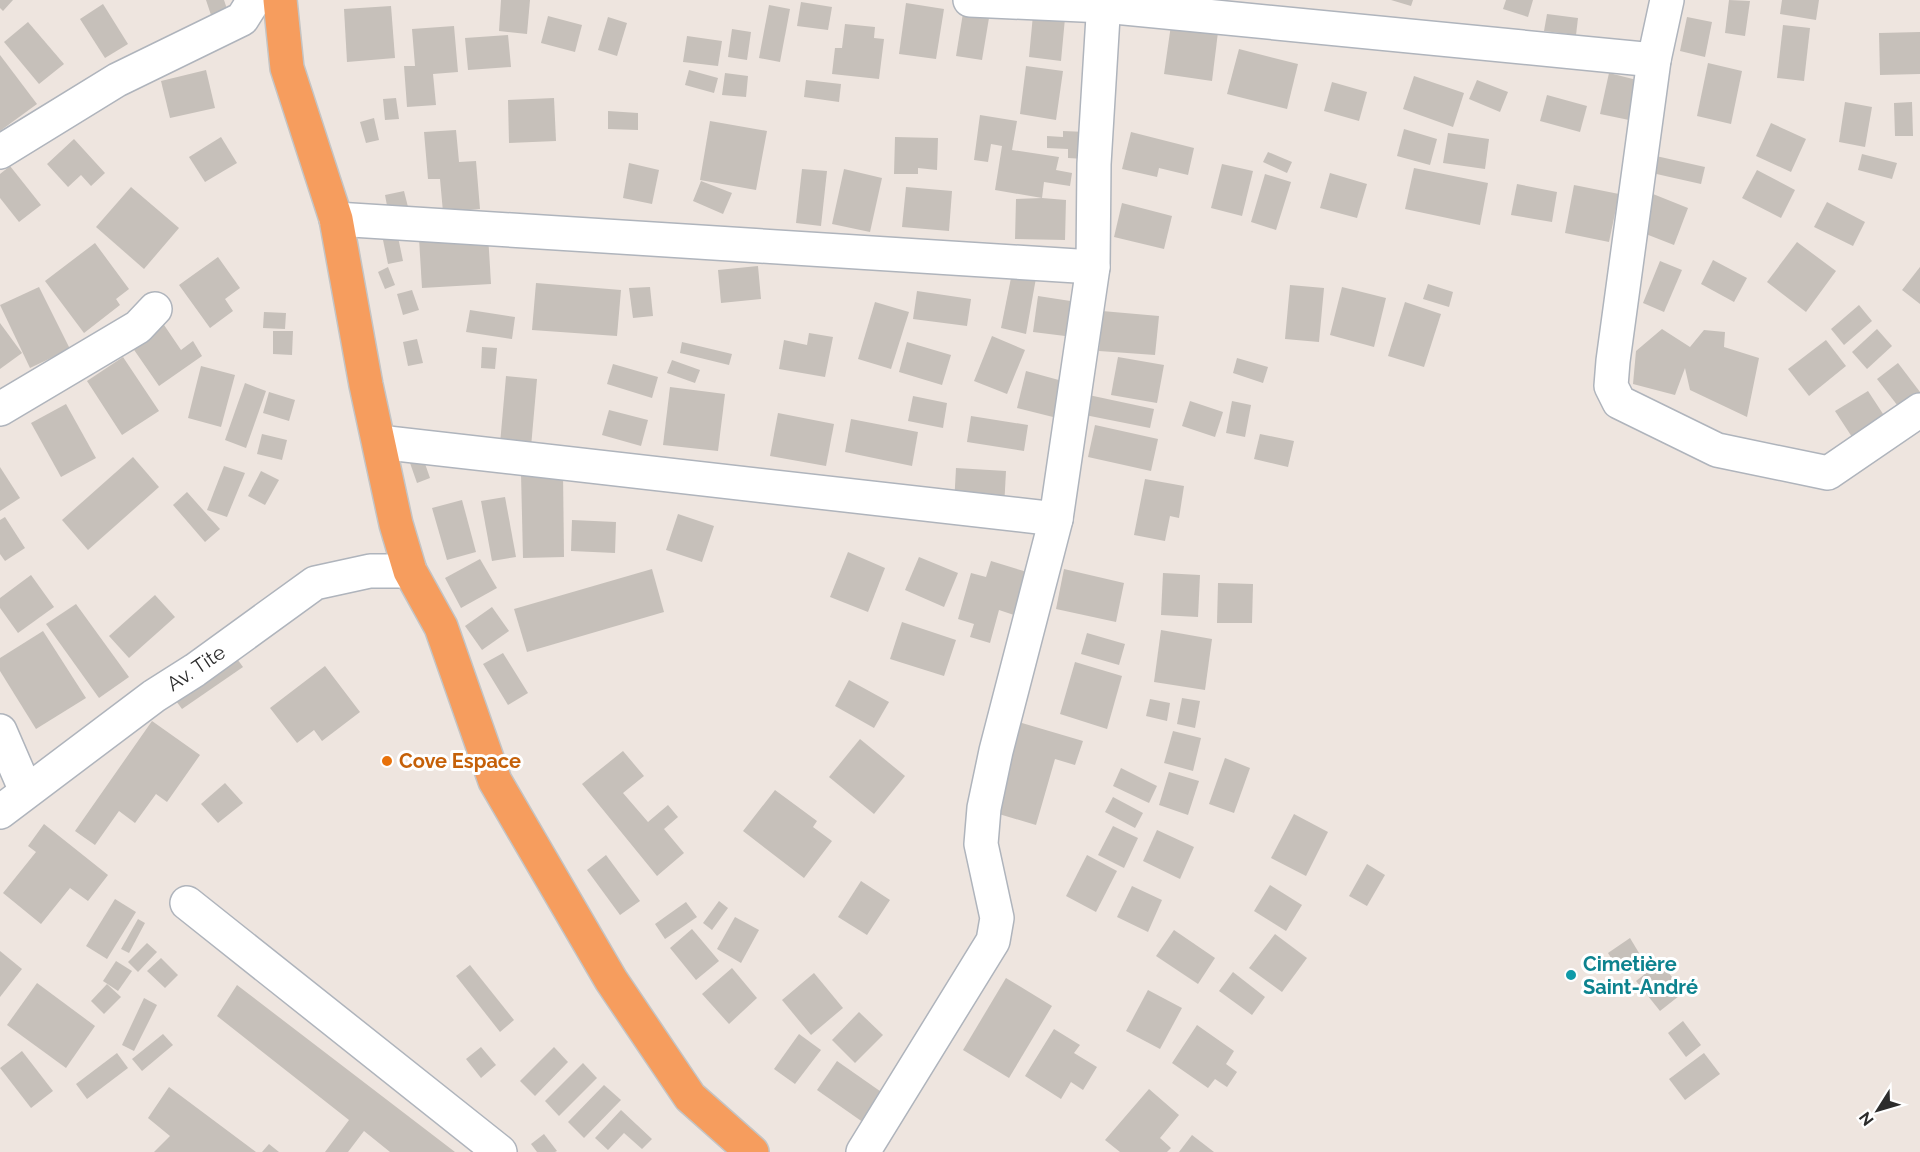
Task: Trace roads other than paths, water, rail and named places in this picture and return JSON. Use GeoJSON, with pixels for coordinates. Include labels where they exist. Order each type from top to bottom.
{"type":"FeatureCollection","features":[{"type":"Feature","properties":{"kind":"highway"},"geometry":{"type":"LineString","coordinates":[[280,0],[286,69],[336,219],[396,524],[410,571],[441,627],[495,781],[611,980],[690,1097],[752,1152]]}},
{"type":"Feature","properties":{"kind":"street"},"geometry":{"type":"LineString","coordinates":[[0,152],[117,80],[242,19],[254,0]]}},
{"type":"Feature","properties":{"kind":"street"},"geometry":{"type":"LineString","coordinates":[[970,0],[1104,3],[1654,60]]}},
{"type":"Feature","properties":{"kind":"street"},"geometry":{"type":"LineString","coordinates":[[1667,0],[1654,60],[1613,361],[1611,386],[1619,402],[1717,450],[1828,473],[1920,410]]}},
{"type":"Feature","properties":{"kind":"street"},"geometry":{"type":"LineString","coordinates":[[863,1152],[993,941],[997,918],[981,844],[984,808],[996,751],[1056,519],[1093,267],[1094,164],[1104,3]]}},
{"type":"Feature","properties":{"kind":"street"},"geometry":{"type":"LineString","coordinates":[[336,219],[1093,267]]}},
{"type":"Feature","properties":{"kind":"street"},"geometry":{"type":"LineString","coordinates":[[0,409],[138,327],[155,309]]}},
{"type":"Feature","properties":{"kind":"street"},"geometry":{"type":"LineString","coordinates":[[379,442],[1056,519]]}},
{"type":"Feature","properties":{"kind":"street","name":"Av. Tite"},"geometry":{"type":"LineString","coordinates":[[0,812],[154,696],[195,670],[315,583],[370,571],[410,571]]}},
{"type":"Feature","properties":{"kind":"street"},"geometry":{"type":"LineString","coordinates":[[0,731],[26,791]]}},
{"type":"Feature","properties":{"kind":"street"},"geometry":{"type":"LineString","coordinates":[[187,903],[500,1152]]}},
{"type":"Feature","properties":{"kind":"place","name":"Cove Espace"},"geometry":{"type":"Point","coordinates":[387,761]}},
{"type":"Feature","properties":{"kind":"place","name":"Cimetière Saint-André"},"geometry":{"type":"Point","coordinates":[1571,975]}}]}
